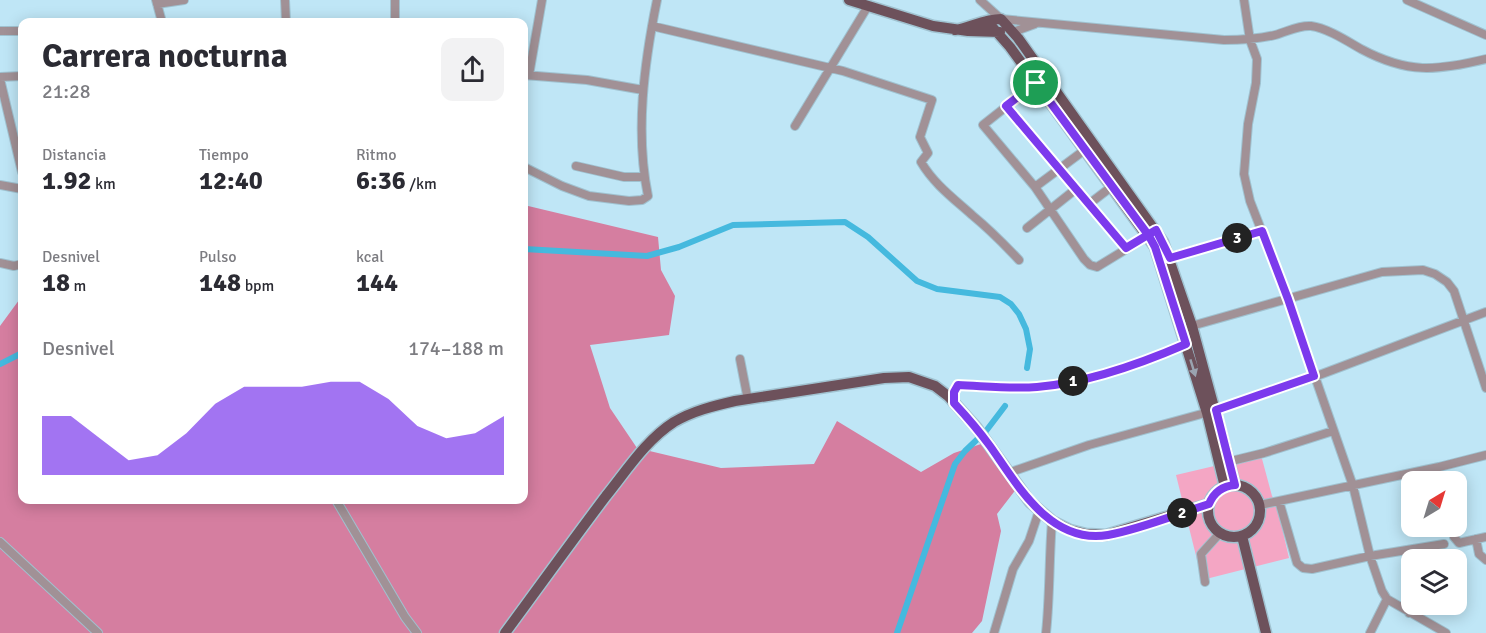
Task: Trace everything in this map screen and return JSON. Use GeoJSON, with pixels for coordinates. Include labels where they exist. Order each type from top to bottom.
{"type":"FeatureCollection","features":[{"type":"Feature","properties":{"kind":"main road"},"geometry":{"type":"LineString","coordinates":[[849,0],[933,26],[955,30],[1013,32]]}},
{"type":"Feature","properties":{"kind":"main road"},"geometry":{"type":"LineString","coordinates":[[955,30],[1001,19],[1013,32],[1090,147],[1152,233],[1165,259],[1187,328],[1230,486]]}},
{"type":"Feature","properties":{"kind":"main road"},"geometry":{"type":"LineString","coordinates":[[987,21],[1090,147]]}},
{"type":"Feature","properties":{"kind":"main road"},"geometry":{"type":"LineString","coordinates":[[1187,328],[1186,344],[1211,411]]}},
{"type":"Feature","properties":{"kind":"main road"},"geometry":{"type":"LineString","coordinates":[[505,633],[598,506],[650,441],[674,423],[710,406],[899,377],[921,380],[935,386],[976,427],[1017,488],[1039,511],[1070,530],[1106,535],[1189,511],[1209,509]]}},
{"type":"Feature","properties":{"kind":"main road"},"geometry":{"type":"LineString","coordinates":[[1230,486],[1248,489],[1260,505],[1259,521],[1249,533],[1234,537],[1220,533],[1214,528],[1209,509],[1215,493],[1230,486]]}},
{"type":"Feature","properties":{"kind":"main road"},"geometry":{"type":"LineString","coordinates":[[1242,536],[1266,633]]}},
{"type":"Feature","properties":{"kind":"street"},"geometry":{"type":"LineString","coordinates":[[161,18],[156,2],[184,0]]}},
{"type":"Feature","properties":{"kind":"street"},"geometry":{"type":"LineString","coordinates":[[285,0],[286,18]]}},
{"type":"Feature","properties":{"kind":"street"},"geometry":{"type":"LineString","coordinates":[[395,0],[395,18]]}},
{"type":"Feature","properties":{"kind":"street"},"geometry":{"type":"LineString","coordinates":[[528,66],[542,0]]}},
{"type":"Feature","properties":{"kind":"street"},"geometry":{"type":"LineString","coordinates":[[528,169],[589,196],[628,201],[642,200],[648,196],[644,177],[643,90],[657,0]]}},
{"type":"Feature","properties":{"kind":"street"},"geometry":{"type":"LineString","coordinates":[[980,0],[1001,19],[1224,40],[1250,40],[1278,35],[1297,27],[1311,26],[1376,57],[1424,70],[1452,67],[1486,59]]}},
{"type":"Feature","properties":{"kind":"street"},"geometry":{"type":"LineString","coordinates":[[980,0],[987,21]]}},
{"type":"Feature","properties":{"kind":"street"},"geometry":{"type":"LineString","coordinates":[[1244,0],[1250,40],[1257,58],[1244,174],[1250,201],[1288,299],[1353,486],[1370,556],[1382,591],[1387,599],[1401,608]]}},
{"type":"Feature","properties":{"kind":"street"},"geometry":{"type":"LineString","coordinates":[[1407,0],[1486,35]]}},
{"type":"Feature","properties":{"kind":"street"},"geometry":{"type":"LineString","coordinates":[[795,126],[868,6]]}},
{"type":"Feature","properties":{"kind":"street"},"geometry":{"type":"LineString","coordinates":[[1013,32],[1039,23]]}},
{"type":"Feature","properties":{"kind":"street"},"geometry":{"type":"LineString","coordinates":[[652,26],[831,68],[932,100],[920,137],[928,153],[921,162],[926,171],[949,196],[1002,241],[1019,260]]}},
{"type":"Feature","properties":{"kind":"street"},"geometry":{"type":"LineString","coordinates":[[0,31],[18,31]]}},
{"type":"Feature","properties":{"kind":"street"},"geometry":{"type":"LineString","coordinates":[[528,75],[587,80],[643,90]]}},
{"type":"Feature","properties":{"kind":"street"},"geometry":{"type":"LineString","coordinates":[[18,76],[0,78],[18,141]]}},
{"type":"Feature","properties":{"kind":"street"},"geometry":{"type":"LineString","coordinates":[[1036,83],[983,125],[1035,187],[1090,265],[1097,267],[1152,233]]}},
{"type":"Feature","properties":{"kind":"street"},"geometry":{"type":"LineString","coordinates":[[1006,106],[1126,248]]}},
{"type":"Feature","properties":{"kind":"street"},"geometry":{"type":"LineString","coordinates":[[1035,187],[1090,147]]}},
{"type":"Feature","properties":{"kind":"street"},"geometry":{"type":"LineString","coordinates":[[576,166],[624,177],[644,177]]}},
{"type":"Feature","properties":{"kind":"street"},"geometry":{"type":"LineString","coordinates":[[1089,204],[1116,183]]}},
{"type":"Feature","properties":{"kind":"street"},"geometry":{"type":"LineString","coordinates":[[0,185],[18,188]]}},
{"type":"Feature","properties":{"kind":"street"},"geometry":{"type":"LineString","coordinates":[[1027,228],[1076,189]]}},
{"type":"Feature","properties":{"kind":"street"},"geometry":{"type":"LineString","coordinates":[[1165,259],[1262,231]]}},
{"type":"Feature","properties":{"kind":"street"},"geometry":{"type":"LineString","coordinates":[[0,263],[18,265]]}},
{"type":"Feature","properties":{"kind":"street"},"geometry":{"type":"LineString","coordinates":[[1187,328],[1382,272],[1423,270],[1447,282],[1454,291],[1486,388]]}},
{"type":"Feature","properties":{"kind":"street"},"geometry":{"type":"LineString","coordinates":[[1008,473],[1089,445],[1211,411],[1314,376],[1486,312]]}},
{"type":"Feature","properties":{"kind":"street"},"geometry":{"type":"LineString","coordinates":[[954,403],[954,392],[958,385],[1036,387],[1071,382],[1154,357],[1186,344]]}},
{"type":"Feature","properties":{"kind":"street"},"geometry":{"type":"LineString","coordinates":[[740,359],[748,400]]}},
{"type":"Feature","properties":{"kind":"street"},"geometry":{"type":"LineString","coordinates":[[1224,463],[1333,432]]}},
{"type":"Feature","properties":{"kind":"street"},"geometry":{"type":"LineString","coordinates":[[1260,505],[1439,467],[1486,454]]}},
{"type":"Feature","properties":{"kind":"street"},"geometry":{"type":"LineString","coordinates":[[1439,467],[1440,471]]}},
{"type":"Feature","properties":{"kind":"street"},"geometry":{"type":"LineString","coordinates":[[1280,501],[1294,556],[1302,568],[1312,569],[1370,556],[1444,544]]}},
{"type":"Feature","properties":{"kind":"street"},"geometry":{"type":"LineString","coordinates":[[338,504],[405,617],[417,633]]}},
{"type":"Feature","properties":{"kind":"street"},"geometry":{"type":"LineString","coordinates":[[994,633],[1013,569],[1029,541],[1039,511]]}},
{"type":"Feature","properties":{"kind":"street"},"geometry":{"type":"LineString","coordinates":[[1046,633],[1052,521]]}},
{"type":"Feature","properties":{"kind":"street"},"geometry":{"type":"LineString","coordinates":[[1205,582],[1201,554],[1220,533]]}},
{"type":"Feature","properties":{"kind":"street"},"geometry":{"type":"LineString","coordinates":[[1454,537],[1459,543],[1486,537]]}},
{"type":"Feature","properties":{"kind":"street"},"geometry":{"type":"LineString","coordinates":[[1476,539],[1479,554],[1486,560]]}},
{"type":"Feature","properties":{"kind":"street"},"geometry":{"type":"LineString","coordinates":[[0,543],[98,633]]}},
{"type":"Feature","properties":{"kind":"street"},"geometry":{"type":"LineString","coordinates":[[1370,633],[1387,599]]}},
{"type":"Feature","properties":{"kind":"street"},"geometry":{"type":"LineString","coordinates":[[1413,615],[1446,633]]}},
{"type":"Feature","properties":{"kind":"shaded area"},"geometry":{"type":"Polygon","coordinates":[[[528,206],[658,237],[661,270],[675,296],[669,335],[590,345],[610,408],[637,448],[721,468],[814,464],[837,421],[921,472],[954,453],[984,443],[1017,488],[997,514],[1001,531],[982,621],[972,633],[0,633],[0,326],[18,301],[18,504],[528,504],[528,206]]]}},
{"type":"Feature","properties":{"kind":"shaded area"},"geometry":{"type":"Polygon","coordinates":[[[1261,455],[1272,496],[1276,502],[1289,558],[1202,580],[1176,475],[1261,455]]]}},
{"type":"Feature","properties":{"kind":"waterway"},"geometry":{"type":"LineString","coordinates":[[528,249],[647,256],[679,247],[733,225],[845,222],[868,237],[917,281],[937,289],[1000,297],[1011,304],[1026,329],[1030,349],[1027,368]]}},
{"type":"Feature","properties":{"kind":"waterway"},"geometry":{"type":"LineString","coordinates":[[0,364],[18,355]]}},
{"type":"Feature","properties":{"kind":"waterway"},"geometry":{"type":"LineString","coordinates":[[897,633],[955,464],[986,431],[1005,406]]}},
{"type":"Feature","properties":{"kind":"route"},"geometry":{"type":"LineString","coordinates":[[1036,83],[1006,106],[1126,248],[1149,236],[1156,230],[1170,258],[1262,231],[1314,376],[1216,410],[1235,485],[1220,489],[1211,498],[1209,504],[1106,535],[1070,530],[1046,517],[1017,488],[976,427],[954,403],[954,392],[958,385],[1036,387],[1071,382],[1154,357],[1186,344],[1160,260],[1149,236],[1036,83]]}}]}
